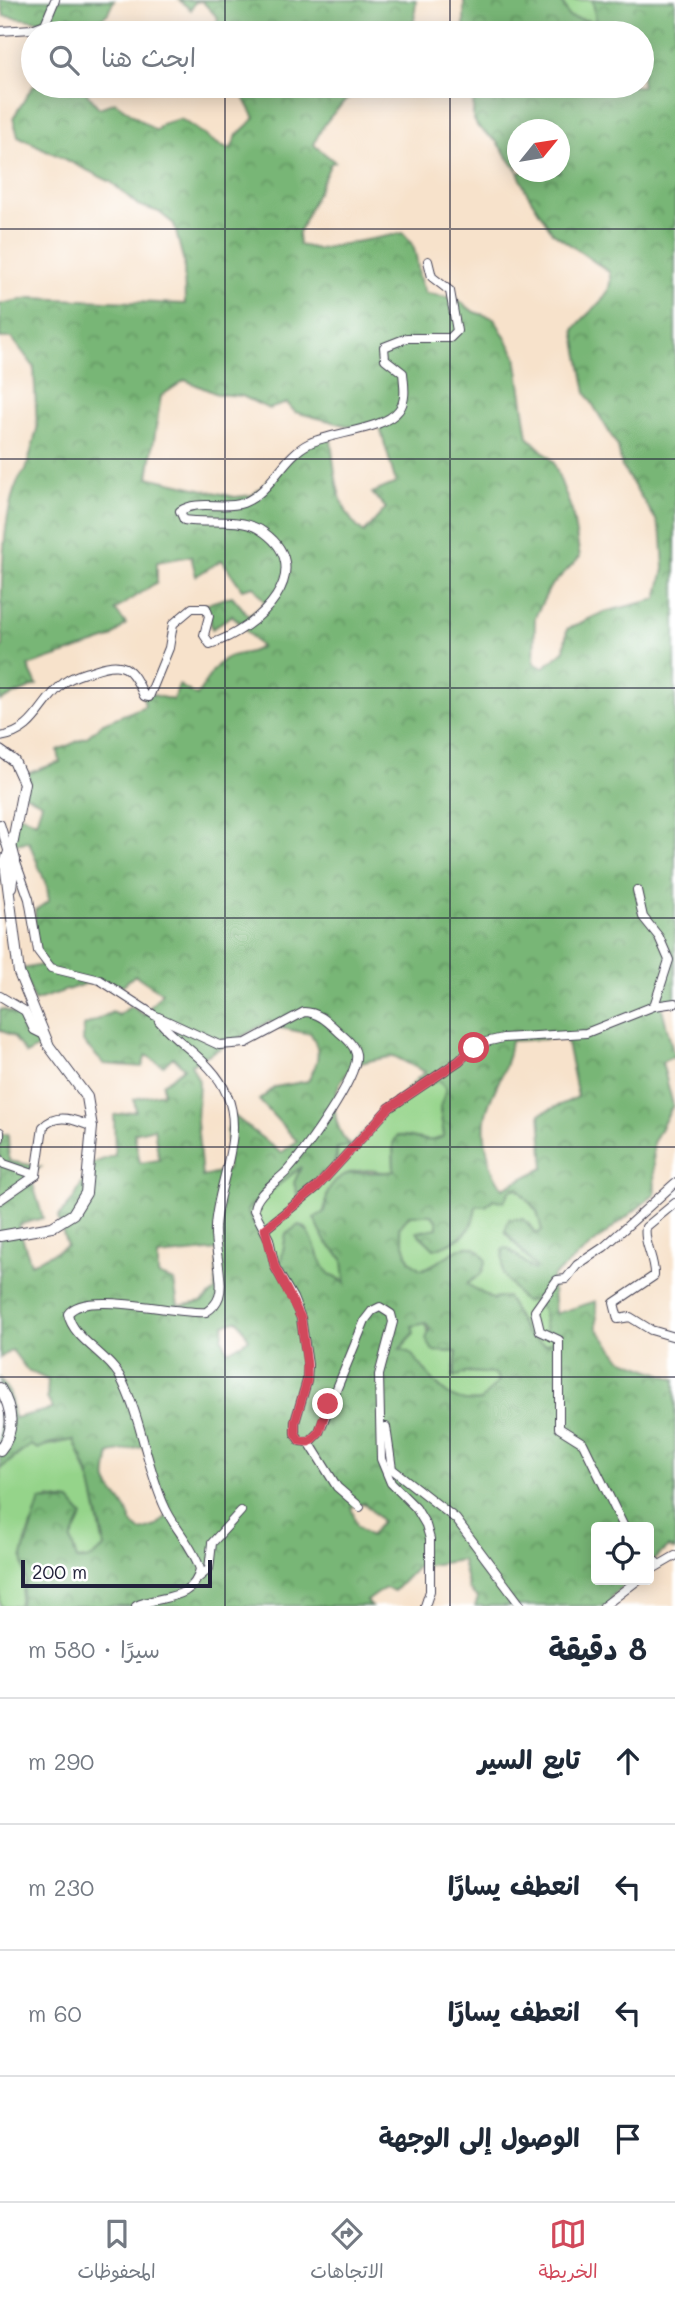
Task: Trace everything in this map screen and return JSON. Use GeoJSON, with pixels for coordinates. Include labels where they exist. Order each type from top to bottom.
{"type":"FeatureCollection","features":[{"type":"Feature","properties":{"kind":"main road"},"geometry":{"type":"LineString","coordinates":[[0,751],[14,761],[24,783],[5,863],[19,974],[42,1034],[62,1066],[87,1097],[92,1127],[86,1194],[73,1214],[52,1227],[0,1236]]}},
{"type":"Feature","properties":{"kind":"main road"},"geometry":{"type":"LineString","coordinates":[[10,847],[15,860],[10,890]]}},
{"type":"Feature","properties":{"kind":"main road"},"geometry":{"type":"LineString","coordinates":[[0,1388],[9,1405],[11,1419],[2,1448]]}},
{"type":"Feature","properties":{"kind":"street"},"geometry":{"type":"LineString","coordinates":[[46,21],[51,16],[55,0]]}},
{"type":"Feature","properties":{"kind":"street"},"geometry":{"type":"LineString","coordinates":[[0,31],[21,29]]}},
{"type":"Feature","properties":{"kind":"street"},"geometry":{"type":"LineString","coordinates":[[0,737],[29,727],[66,681],[109,664],[118,664],[131,671],[145,696],[149,697],[169,648],[173,624],[182,614],[196,607],[206,608],[209,616],[204,635],[210,643],[247,623],[276,597],[284,585],[288,570],[277,546],[260,530],[238,523],[184,520],[180,518],[180,511],[194,506],[233,506],[244,502],[264,489],[307,444],[350,429],[377,424],[397,412],[404,399],[403,373],[385,359],[384,347],[407,338],[450,338],[457,331],[450,291],[432,277],[428,261]]}},
{"type":"Feature","properties":{"kind":"street"},"geometry":{"type":"LineString","coordinates":[[0,824],[10,847]]}},
{"type":"Feature","properties":{"kind":"street"},"geometry":{"type":"LineString","coordinates":[[15,860],[29,899],[37,951],[45,964],[58,971],[108,983],[154,1015],[212,1069],[231,1106],[227,1164],[215,1225],[220,1295],[215,1306],[206,1312],[80,1304],[68,1314],[79,1334],[113,1364],[122,1381],[134,1407],[164,1506],[182,1532],[198,1564],[200,1573],[195,1581]]}},
{"type":"Feature","properties":{"kind":"street"},"geometry":{"type":"LineString","coordinates":[[637,890],[643,917],[659,937],[669,960],[653,1006]]}},
{"type":"Feature","properties":{"kind":"street"},"geometry":{"type":"LineString","coordinates":[[0,996],[25,1011],[34,1030],[42,1034]]}},
{"type":"Feature","properties":{"kind":"street"},"geometry":{"type":"LineString","coordinates":[[265,1229],[317,1187],[389,1108],[459,1061],[477,1044],[503,1038],[586,1033],[653,1006],[675,1003]]}},
{"type":"Feature","properties":{"kind":"street"},"geometry":{"type":"LineString","coordinates":[[154,1015],[210,1043],[228,1046],[246,1043],[297,1014],[310,1012],[321,1017],[352,1044],[356,1054],[355,1068],[316,1135],[290,1168],[256,1201],[256,1215],[265,1229],[275,1267],[301,1318],[307,1381],[295,1422],[295,1433],[300,1441],[309,1442]]}},
{"type":"Feature","properties":{"kind":"street"},"geometry":{"type":"LineString","coordinates":[[0,1200],[36,1175],[43,1127],[48,1121],[70,1119],[92,1127]]}},
{"type":"Feature","properties":{"kind":"street"},"geometry":{"type":"LineString","coordinates":[[0,1132],[0,1138]]}},
{"type":"Feature","properties":{"kind":"street"},"geometry":{"type":"LineString","coordinates":[[0,1159],[4,1164],[36,1175]]}},
{"type":"Feature","properties":{"kind":"street"},"geometry":{"type":"LineString","coordinates":[[622,1522],[583,1443],[559,1428],[559,1339],[540,1331],[535,1311],[557,1280],[566,1279],[576,1265],[604,1247],[675,1183]]}},
{"type":"Feature","properties":{"kind":"street"},"geometry":{"type":"LineString","coordinates":[[675,1203],[646,1227],[645,1236],[655,1260],[654,1276],[614,1303],[618,1319],[630,1317],[651,1330],[675,1338]]}},
{"type":"Feature","properties":{"kind":"street"},"geometry":{"type":"LineString","coordinates":[[309,1442],[319,1432],[365,1320],[372,1311],[380,1307],[391,1314],[393,1322],[379,1374],[383,1468],[391,1483],[415,1508],[426,1525],[430,1539],[430,1591],[425,1606]]}},
{"type":"Feature","properties":{"kind":"street"},"geometry":{"type":"LineString","coordinates":[[381,1413],[385,1415],[392,1469],[456,1519],[521,1606]]}},
{"type":"Feature","properties":{"kind":"street"},"geometry":{"type":"LineString","coordinates":[[309,1442],[337,1487],[360,1507]]}},
{"type":"Feature","properties":{"kind":"street"},"geometry":{"type":"LineString","coordinates":[[0,1458],[2,1448]]}},
{"type":"Feature","properties":{"kind":"street"},"geometry":{"type":"LineString","coordinates":[[136,1606],[173,1598],[209,1569],[212,1542],[242,1511]]}},
{"type":"Feature","properties":{"kind":"street"},"geometry":{"type":"LineString","coordinates":[[654,1567],[675,1556]]}},
{"type":"Feature","properties":{"kind":"street"},"geometry":{"type":"LineString","coordinates":[[654,1560],[658,1564]]}},
{"type":"Feature","properties":{"kind":"street"},"geometry":{"type":"LineString","coordinates":[[604,1606],[631,1585]]}},
{"type":"Feature","properties":{"kind":"green space"},"geometry":{"type":"Polygon","coordinates":[[[0,0],[114,0],[108,13],[99,21],[80,21],[70,16],[37,21],[4,16],[0,0]]]}},
{"type":"Feature","properties":{"kind":"green space"},"geometry":{"type":"Polygon","coordinates":[[[179,0],[416,0],[414,21],[217,21],[218,18],[202,1],[195,2],[191,10],[179,0]]]}},
{"type":"Feature","properties":{"kind":"green space"},"geometry":{"type":"Polygon","coordinates":[[[464,0],[561,0],[569,17],[591,21],[464,21],[464,0]]]}},
{"type":"Feature","properties":{"kind":"green space"},"geometry":{"type":"Polygon","coordinates":[[[561,0],[593,0],[596,21],[569,17],[561,0]]]}},
{"type":"Feature","properties":{"kind":"green space"},"geometry":{"type":"Polygon","coordinates":[[[593,0],[675,0],[675,1000],[661,1004],[674,1056],[662,1062],[673,1105],[653,1143],[655,1194],[552,1277],[555,1314],[596,1301],[597,1328],[621,1359],[675,1379],[675,1550],[668,1547],[654,1560],[654,1522],[591,1522],[591,1585],[624,1585],[611,1597],[613,1606],[475,1606],[478,1598],[469,1590],[462,1560],[417,1567],[394,1591],[385,1588],[367,1601],[371,1606],[19,1606],[26,1581],[22,1556],[40,1500],[70,1501],[83,1516],[71,1540],[77,1560],[88,1559],[98,1553],[104,1548],[104,1540],[89,1475],[74,1440],[51,1443],[38,1449],[30,1445],[0,1469],[0,1379],[10,1394],[14,1418],[53,1409],[47,1398],[48,1380],[27,1370],[12,1350],[0,1358],[0,1135],[8,1134],[9,1161],[41,1167],[30,1174],[43,1218],[18,1225],[31,1264],[67,1246],[58,1217],[74,1199],[91,1164],[115,1155],[114,1115],[136,1111],[134,1099],[163,1093],[163,1084],[184,1068],[173,1057],[163,1066],[146,1055],[142,1067],[104,1064],[83,1042],[84,1026],[112,1012],[119,1015],[131,1006],[144,1015],[162,993],[135,975],[122,986],[97,980],[34,1001],[22,969],[42,965],[35,936],[35,910],[49,901],[47,887],[29,842],[12,844],[15,813],[36,822],[42,803],[24,794],[29,773],[60,762],[58,750],[87,737],[103,723],[145,706],[142,692],[173,700],[179,685],[197,696],[212,671],[222,661],[261,647],[232,615],[212,629],[207,604],[232,596],[249,616],[265,603],[254,586],[242,589],[222,560],[196,576],[191,556],[157,562],[157,582],[115,610],[126,624],[111,638],[28,666],[37,685],[0,701],[2,579],[7,525],[11,501],[17,482],[26,470],[37,429],[34,367],[12,338],[0,338],[0,304],[30,298],[185,304],[184,263],[174,224],[159,212],[138,205],[111,182],[18,136],[13,118],[26,98],[91,98],[99,108],[115,102],[156,131],[162,124],[180,119],[219,145],[231,149],[237,135],[255,118],[244,98],[349,98],[327,120],[314,145],[335,162],[331,163],[298,234],[299,245],[318,249],[403,233],[416,255],[419,278],[426,293],[457,299],[474,312],[494,318],[516,356],[528,437],[553,461],[572,511],[580,557],[550,587],[535,617],[534,663],[543,668],[564,651],[567,629],[604,612],[657,599],[664,569],[662,537],[656,520],[622,467],[618,447],[586,393],[574,330],[604,297],[610,281],[609,272],[552,232],[522,182],[570,182],[570,119],[507,119],[507,156],[496,141],[478,127],[473,118],[474,98],[654,98],[654,21],[596,21],[593,0]],[[185,380],[161,396],[148,477],[235,497],[253,495],[296,453],[330,433],[341,500],[354,523],[364,533],[386,508],[372,493],[396,483],[378,421],[356,428],[295,412],[287,403],[269,409],[242,396],[217,394],[185,380]],[[270,1021],[191,1064],[199,1081],[197,1122],[202,1177],[227,1171],[227,1131],[233,1115],[281,1153],[297,1141],[259,1100],[275,1087],[308,1081],[316,1063],[317,1046],[311,1034],[276,1027],[270,1021]],[[566,1038],[511,1041],[485,1121],[488,1154],[497,1180],[503,1188],[544,1168],[540,1114],[578,1097],[566,1038]],[[394,1056],[363,1062],[346,1074],[340,1083],[335,1104],[339,1126],[350,1146],[337,1148],[330,1171],[313,1188],[299,1197],[294,1183],[301,1167],[247,1210],[252,1223],[267,1235],[274,1260],[281,1262],[286,1234],[299,1225],[311,1237],[327,1271],[345,1282],[343,1259],[325,1241],[314,1218],[324,1212],[328,1193],[335,1181],[342,1176],[358,1172],[394,1171],[393,1144],[397,1136],[432,1140],[444,1136],[440,1107],[446,1089],[440,1081],[422,1084],[418,1078],[425,1072],[394,1056]],[[154,1128],[134,1133],[140,1163],[159,1160],[154,1128]],[[517,1188],[510,1190],[504,1202],[493,1199],[486,1206],[476,1206],[472,1224],[464,1235],[434,1249],[417,1232],[437,1228],[437,1221],[431,1215],[409,1215],[399,1228],[409,1260],[420,1269],[463,1248],[471,1247],[479,1251],[486,1261],[481,1274],[467,1284],[492,1299],[507,1297],[526,1333],[545,1345],[557,1338],[546,1331],[543,1310],[535,1300],[524,1302],[503,1274],[503,1249],[507,1248],[534,1270],[536,1268],[505,1231],[509,1219],[523,1219],[536,1234],[542,1231],[537,1211],[517,1188]],[[218,1250],[158,1256],[158,1275],[174,1281],[178,1306],[202,1302],[215,1291],[218,1250]],[[238,1320],[224,1325],[222,1339],[228,1351],[249,1339],[238,1320]],[[426,1323],[412,1326],[414,1333],[400,1349],[416,1359],[440,1388],[451,1396],[464,1401],[481,1401],[499,1381],[495,1374],[469,1372],[454,1377],[457,1352],[433,1351],[426,1339],[430,1329],[426,1323]],[[143,1447],[110,1453],[107,1475],[108,1485],[126,1509],[131,1522],[141,1531],[156,1526],[169,1514],[143,1447]],[[364,1503],[351,1507],[357,1526],[370,1536],[382,1521],[364,1503]]]}},
{"type":"Feature","properties":{"kind":"green space"},"geometry":{"type":"Polygon","coordinates":[[[0,1010],[22,1017],[41,1046],[26,1054],[13,1036],[0,1030],[0,1010]]]}},
{"type":"Feature","properties":{"kind":"green space"},"geometry":{"type":"Polygon","coordinates":[[[418,1078],[419,1081],[440,1080],[446,1089],[440,1111],[444,1136],[426,1140],[397,1136],[393,1144],[394,1171],[353,1172],[336,1181],[328,1196],[318,1226],[325,1241],[343,1259],[346,1282],[327,1273],[306,1228],[299,1225],[286,1234],[281,1263],[274,1260],[247,1210],[301,1167],[294,1183],[297,1194],[337,1158],[337,1147],[350,1146],[418,1078]]]}},
{"type":"Feature","properties":{"kind":"green space"},"geometry":{"type":"Polygon","coordinates":[[[517,1188],[537,1211],[543,1231],[536,1234],[528,1223],[510,1219],[505,1232],[536,1268],[535,1271],[510,1249],[503,1249],[504,1266],[521,1299],[535,1300],[543,1310],[545,1327],[557,1338],[545,1345],[526,1333],[507,1297],[492,1299],[467,1284],[483,1271],[474,1249],[459,1251],[434,1265],[420,1269],[409,1260],[399,1228],[410,1215],[431,1215],[437,1221],[437,1228],[420,1236],[435,1249],[452,1242],[469,1230],[476,1206],[486,1206],[493,1199],[504,1201],[510,1190],[517,1188]]]}},
{"type":"Feature","properties":{"kind":"green space"},"geometry":{"type":"Polygon","coordinates":[[[426,1323],[433,1351],[457,1352],[453,1376],[469,1372],[495,1374],[499,1381],[481,1401],[466,1401],[443,1391],[410,1355],[399,1349],[414,1334],[412,1326],[426,1323]]]}},
{"type":"Feature","properties":{"kind":"green space"},"geometry":{"type":"Polygon","coordinates":[[[74,1440],[92,1486],[104,1548],[90,1558],[77,1560],[71,1540],[79,1524],[70,1501],[49,1498],[31,1525],[26,1540],[22,1556],[26,1581],[19,1606],[0,1606],[0,1469],[31,1445],[45,1446],[74,1440]]]}},
{"type":"Feature","properties":{"kind":"route"},"geometry":{"type":"LineString","coordinates":[[328,1404],[315,1438],[309,1442],[300,1441],[295,1433],[295,1422],[307,1381],[301,1318],[275,1267],[265,1229],[306,1198],[400,1098],[446,1070],[474,1048]]}}]}
